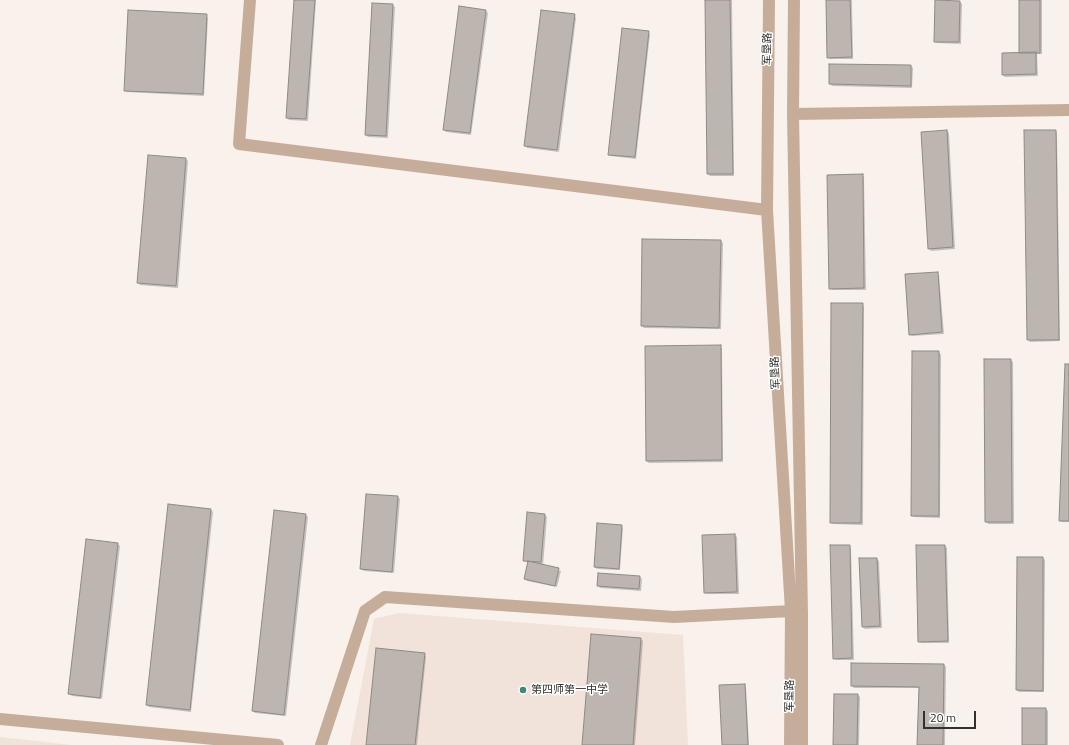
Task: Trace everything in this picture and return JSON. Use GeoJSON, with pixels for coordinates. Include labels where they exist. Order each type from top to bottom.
{"type":"FeatureCollection","features":[{"type":"Feature","properties":{"kind":"street"},"geometry":{"type":"LineString","coordinates":[[250,0],[239,144],[767,210]]}},
{"type":"Feature","properties":{"kind":"street","name":"军垦路"},"geometry":{"type":"LineString","coordinates":[[769,0],[767,210],[796,612],[802,745]]}},
{"type":"Feature","properties":{"kind":"street","name":"军垦路"},"geometry":{"type":"LineString","coordinates":[[790,745],[796,612],[793,114],[794,0]]}},
{"type":"Feature","properties":{"kind":"street"},"geometry":{"type":"LineString","coordinates":[[793,114],[1069,110]]}},
{"type":"Feature","properties":{"kind":"street"},"geometry":{"type":"LineString","coordinates":[[321,745],[365,611],[386,597],[674,617],[796,612]]}},
{"type":"Feature","properties":{"kind":"street"},"geometry":{"type":"LineString","coordinates":[[0,719],[278,745]]}},
{"type":"Feature","properties":{"kind":"shaded area","name":"第四师第一中学"},"geometry":{"type":"Polygon","coordinates":[[[399,613],[683,635],[688,745],[350,745],[374,619],[399,613]]]}},
{"type":"Feature","properties":{"kind":"shaded area"},"geometry":{"type":"Polygon","coordinates":[[[0,737],[71,745],[0,745],[0,737]]]}},
{"type":"Feature","properties":{"kind":"building"},"geometry":{"type":"Polygon","coordinates":[[[294,0],[315,0],[306,119],[286,118],[294,0]]]}},
{"type":"Feature","properties":{"kind":"building"},"geometry":{"type":"Polygon","coordinates":[[[705,0],[730,0],[733,174],[707,174],[705,0]]]}},
{"type":"Feature","properties":{"kind":"building"},"geometry":{"type":"Polygon","coordinates":[[[826,0],[850,0],[852,57],[827,58],[826,0]]]}},
{"type":"Feature","properties":{"kind":"building"},"geometry":{"type":"Polygon","coordinates":[[[935,0],[960,1],[959,42],[934,42],[935,0]]]}},
{"type":"Feature","properties":{"kind":"building"},"geometry":{"type":"Polygon","coordinates":[[[1019,0],[1040,0],[1040,53],[1019,53],[1019,0]]]}},
{"type":"Feature","properties":{"kind":"building"},"geometry":{"type":"Polygon","coordinates":[[[372,3],[393,4],[386,136],[365,135],[372,3]]]}},
{"type":"Feature","properties":{"kind":"building"},"geometry":{"type":"Polygon","coordinates":[[[459,6],[486,10],[470,133],[443,130],[459,6]]]}},
{"type":"Feature","properties":{"kind":"building"},"geometry":{"type":"Polygon","coordinates":[[[128,10],[207,14],[203,94],[124,91],[128,10]]]}},
{"type":"Feature","properties":{"kind":"building"},"geometry":{"type":"Polygon","coordinates":[[[541,10],[575,14],[557,150],[524,146],[541,10]]]}},
{"type":"Feature","properties":{"kind":"building"},"geometry":{"type":"Polygon","coordinates":[[[622,28],[649,31],[635,157],[608,155],[622,28]]]}},
{"type":"Feature","properties":{"kind":"building"},"geometry":{"type":"Polygon","coordinates":[[[1036,52],[1036,74],[1002,75],[1002,53],[1036,52]]]}},
{"type":"Feature","properties":{"kind":"building"},"geometry":{"type":"Polygon","coordinates":[[[829,64],[911,65],[911,86],[829,84],[829,64]]]}},
{"type":"Feature","properties":{"kind":"building"},"geometry":{"type":"Polygon","coordinates":[[[947,130],[953,247],[928,249],[921,132],[947,130]]]}},
{"type":"Feature","properties":{"kind":"building"},"geometry":{"type":"Polygon","coordinates":[[[1024,130],[1056,130],[1059,340],[1027,340],[1024,130]]]}},
{"type":"Feature","properties":{"kind":"building"},"geometry":{"type":"Polygon","coordinates":[[[148,155],[186,158],[176,286],[137,283],[148,155]]]}},
{"type":"Feature","properties":{"kind":"building"},"geometry":{"type":"Polygon","coordinates":[[[863,174],[864,288],[829,289],[827,175],[863,174]]]}},
{"type":"Feature","properties":{"kind":"building"},"geometry":{"type":"Polygon","coordinates":[[[642,239],[721,240],[719,328],[641,326],[642,239]]]}},
{"type":"Feature","properties":{"kind":"building"},"geometry":{"type":"Polygon","coordinates":[[[938,272],[942,332],[909,335],[905,274],[938,272]]]}},
{"type":"Feature","properties":{"kind":"building"},"geometry":{"type":"Polygon","coordinates":[[[831,303],[863,303],[861,523],[830,523],[831,303]]]}},
{"type":"Feature","properties":{"kind":"building"},"geometry":{"type":"Polygon","coordinates":[[[721,345],[722,460],[646,461],[645,346],[721,345]]]}},
{"type":"Feature","properties":{"kind":"building"},"geometry":{"type":"Polygon","coordinates":[[[912,351],[939,351],[939,516],[911,516],[912,351]]]}},
{"type":"Feature","properties":{"kind":"building"},"geometry":{"type":"Polygon","coordinates":[[[984,359],[1011,359],[1012,522],[985,522],[984,359]]]}},
{"type":"Feature","properties":{"kind":"building"},"geometry":{"type":"Polygon","coordinates":[[[1065,364],[1069,364],[1069,521],[1059,521],[1065,364]]]}},
{"type":"Feature","properties":{"kind":"building"},"geometry":{"type":"Polygon","coordinates":[[[366,494],[398,496],[392,572],[360,569],[366,494]]]}},
{"type":"Feature","properties":{"kind":"building"},"geometry":{"type":"Polygon","coordinates":[[[168,504],[211,509],[190,710],[146,705],[168,504]]]}},
{"type":"Feature","properties":{"kind":"building"},"geometry":{"type":"Polygon","coordinates":[[[274,510],[306,514],[284,715],[252,711],[274,510]]]}},
{"type":"Feature","properties":{"kind":"building"},"geometry":{"type":"Polygon","coordinates":[[[527,512],[545,514],[541,562],[523,561],[527,512]]]}},
{"type":"Feature","properties":{"kind":"building"},"geometry":{"type":"Polygon","coordinates":[[[597,523],[622,525],[619,569],[594,567],[597,523]]]}},
{"type":"Feature","properties":{"kind":"building"},"geometry":{"type":"Polygon","coordinates":[[[735,534],[737,592],[704,593],[702,535],[735,534]]]}},
{"type":"Feature","properties":{"kind":"building"},"geometry":{"type":"Polygon","coordinates":[[[86,539],[118,543],[100,698],[68,694],[86,539]]]}},
{"type":"Feature","properties":{"kind":"building"},"geometry":{"type":"Polygon","coordinates":[[[830,545],[850,545],[852,658],[833,659],[830,545]]]}},
{"type":"Feature","properties":{"kind":"building"},"geometry":{"type":"Polygon","coordinates":[[[916,545],[945,545],[948,641],[918,642],[916,545]]]}},
{"type":"Feature","properties":{"kind":"building"},"geometry":{"type":"Polygon","coordinates":[[[1017,557],[1043,557],[1043,691],[1016,690],[1017,557]]]}},
{"type":"Feature","properties":{"kind":"building"},"geometry":{"type":"Polygon","coordinates":[[[859,558],[877,558],[880,626],[862,627],[859,558]]]}},
{"type":"Feature","properties":{"kind":"building"},"geometry":{"type":"Polygon","coordinates":[[[528,561],[559,568],[555,586],[524,579],[528,561]]]}},
{"type":"Feature","properties":{"kind":"building"},"geometry":{"type":"Polygon","coordinates":[[[598,573],[640,576],[639,589],[597,586],[598,573]]]}},
{"type":"Feature","properties":{"kind":"building"},"geometry":{"type":"Polygon","coordinates":[[[591,634],[641,638],[633,745],[582,745],[591,634]]]}},
{"type":"Feature","properties":{"kind":"building"},"geometry":{"type":"Polygon","coordinates":[[[376,648],[425,653],[415,745],[366,745],[376,648]]]}},
{"type":"Feature","properties":{"kind":"building"},"geometry":{"type":"Polygon","coordinates":[[[851,663],[944,664],[943,745],[917,745],[919,687],[851,686],[851,663]]]}},
{"type":"Feature","properties":{"kind":"building"},"geometry":{"type":"Polygon","coordinates":[[[745,684],[748,745],[722,745],[719,685],[745,684]]]}},
{"type":"Feature","properties":{"kind":"building"},"geometry":{"type":"Polygon","coordinates":[[[834,694],[858,694],[857,745],[833,745],[834,694]]]}},
{"type":"Feature","properties":{"kind":"building"},"geometry":{"type":"Polygon","coordinates":[[[1022,708],[1046,708],[1046,745],[1022,745],[1022,708]]]}},
{"type":"Feature","properties":{"kind":"place","name":"第四师第一中学"},"geometry":{"type":"Point","coordinates":[523,690]}}]}
